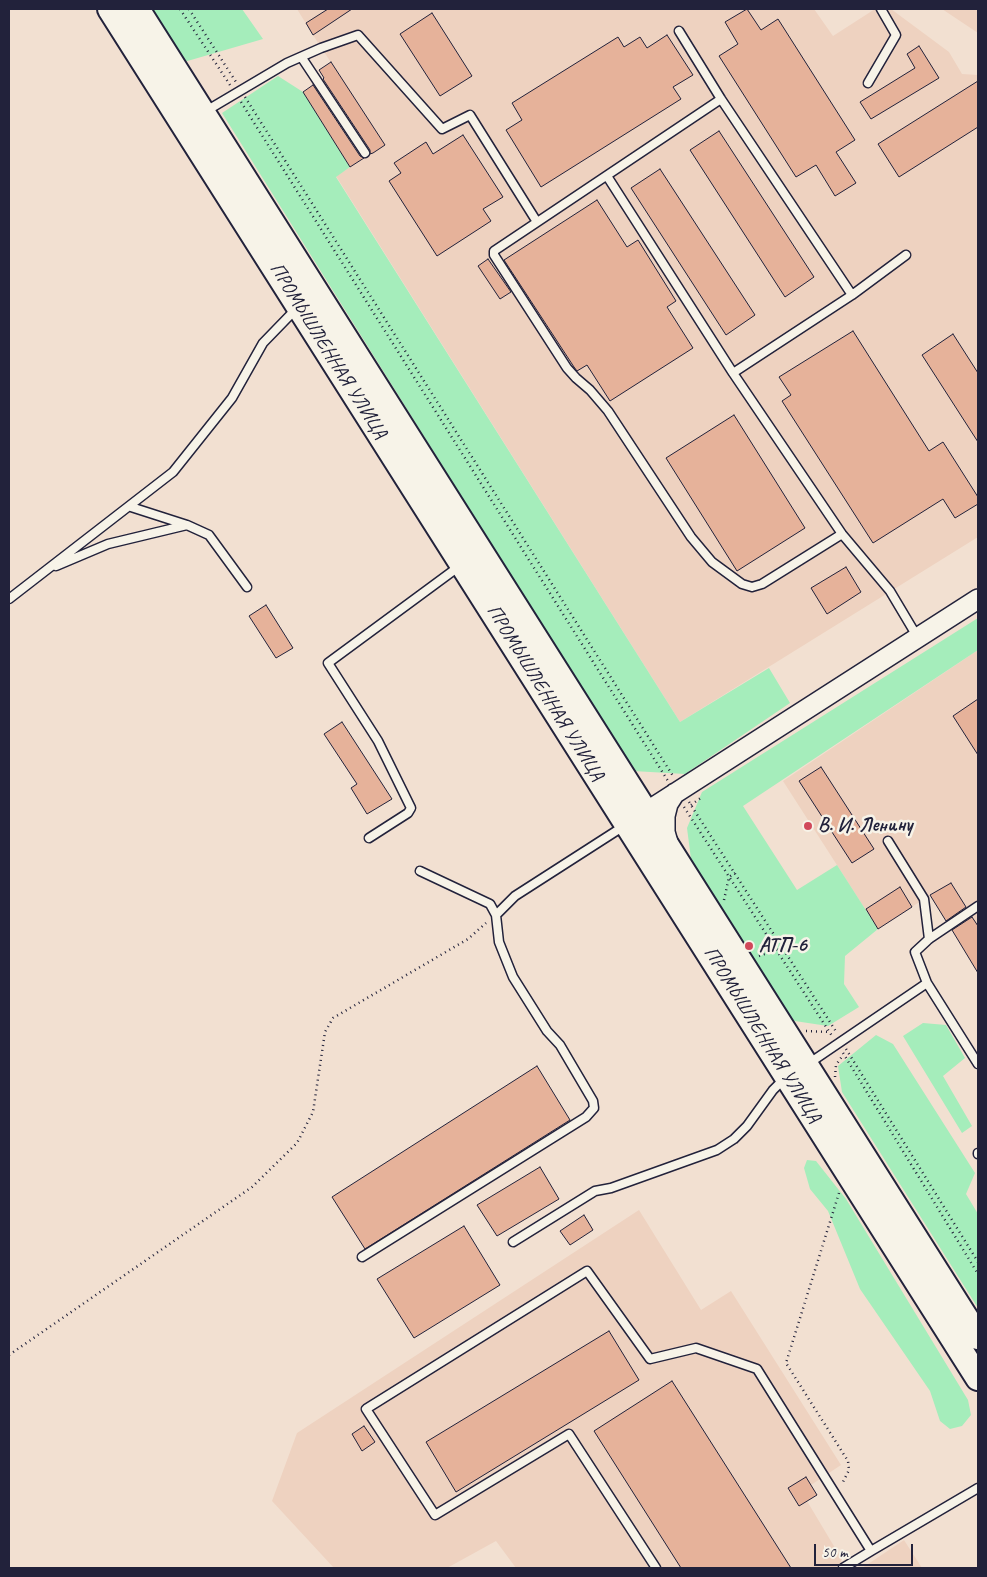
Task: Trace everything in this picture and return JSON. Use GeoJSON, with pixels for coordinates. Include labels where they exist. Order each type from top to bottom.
{"type":"FeatureCollection","features":[{"type":"Feature","properties":{"kind":"main road","name":"ПРОМЫШЛЕННАЯ УЛИЦА"},"geometry":{"type":"LineString","coordinates":[[110,9],[194,120],[797,1070],[978,1337]]}},
{"type":"Feature","properties":{"kind":"main road","name":"ПРОМЫШЛЕННАЯ УЛИЦА"},"geometry":{"type":"LineString","coordinates":[[137,9],[194,120],[299,306],[472,558]]}},
{"type":"Feature","properties":{"kind":"main road","name":"ПРОМЫШЛЕННАЯ УЛИЦА"},"geometry":{"type":"LineString","coordinates":[[636,818],[669,850],[978,1378]]}},
{"type":"Feature","properties":{"kind":"street"},"geometry":{"type":"LineString","coordinates":[[636,818],[978,599]]}},
{"type":"Feature","properties":{"kind":"street"},"geometry":{"type":"LineString","coordinates":[[669,850],[665,832],[665,816],[668,804],[678,791]]}},
{"type":"Feature","properties":{"kind":"lane"},"geometry":{"type":"LineString","coordinates":[[868,83],[896,35],[881,9]]}},
{"type":"Feature","properties":{"kind":"lane"},"geometry":{"type":"LineString","coordinates":[[679,31],[721,99],[852,296]]}},
{"type":"Feature","properties":{"kind":"lane"},"geometry":{"type":"LineString","coordinates":[[194,120],[238,91],[288,63],[358,34],[442,129],[470,115],[537,222]]}},
{"type":"Feature","properties":{"kind":"lane"},"geometry":{"type":"LineString","coordinates":[[302,58],[365,153]]}},
{"type":"Feature","properties":{"kind":"lane"},"geometry":{"type":"LineString","coordinates":[[721,99],[494,251],[494,255],[567,368],[608,411],[692,537],[712,562],[742,584],[752,587],[762,584],[842,534]]}},
{"type":"Feature","properties":{"kind":"lane"},"geometry":{"type":"LineString","coordinates":[[606,176],[733,373],[842,534],[890,591],[918,638]]}},
{"type":"Feature","properties":{"kind":"lane"},"geometry":{"type":"LineString","coordinates":[[733,373],[852,296],[906,255]]}},
{"type":"Feature","properties":{"kind":"lane"},"geometry":{"type":"LineString","coordinates":[[9,599],[131,507],[174,472],[232,398],[263,343],[299,306]]}},
{"type":"Feature","properties":{"kind":"lane"},"geometry":{"type":"LineString","coordinates":[[131,507],[187,525],[209,535],[247,587]]}},
{"type":"Feature","properties":{"kind":"lane"},"geometry":{"type":"LineString","coordinates":[[45,570],[108,544],[187,525]]}},
{"type":"Feature","properties":{"kind":"lane"},"geometry":{"type":"LineString","coordinates":[[369,838],[408,813],[411,808],[378,742],[328,662],[472,558]]}},
{"type":"Feature","properties":{"kind":"lane"},"geometry":{"type":"LineString","coordinates":[[496,915],[515,896],[636,818]]}},
{"type":"Feature","properties":{"kind":"lane"},"geometry":{"type":"LineString","coordinates":[[888,841],[924,899],[929,939]]}},
{"type":"Feature","properties":{"kind":"lane"},"geometry":{"type":"LineString","coordinates":[[362,1257],[586,1117],[594,1108],[594,1101],[560,1045],[546,1031],[513,977],[499,942],[496,915],[490,904],[420,871]]}},
{"type":"Feature","properties":{"kind":"lane"},"geometry":{"type":"LineString","coordinates":[[978,906],[929,939],[915,952],[927,983],[978,1064]]}},
{"type":"Feature","properties":{"kind":"lane"},"geometry":{"type":"LineString","coordinates":[[513,1242],[595,1191],[618,1185],[717,1150],[734,1139],[747,1126],[773,1090],[797,1070],[927,983]]}},
{"type":"Feature","properties":{"kind":"lane"},"geometry":{"type":"LineString","coordinates":[[656,1568],[569,1434],[436,1515],[366,1409],[587,1271],[650,1359],[696,1348],[757,1369],[871,1552]]}},
{"type":"Feature","properties":{"kind":"lane"},"geometry":{"type":"LineString","coordinates":[[843,1568],[978,1488]]}},
{"type":"Feature","properties":{"kind":"path"},"geometry":{"type":"LineString","coordinates":[[180,9],[238,91],[678,791],[735,873],[978,1262]]}},
{"type":"Feature","properties":{"kind":"path"},"geometry":{"type":"LineString","coordinates":[[189,9],[238,91],[678,791],[730,877],[777,951],[840,1043],[844,1054],[978,1274]]}},
{"type":"Feature","properties":{"kind":"path"},"geometry":{"type":"LineString","coordinates":[[730,877],[735,873]]}},
{"type":"Feature","properties":{"kind":"path"},"geometry":{"type":"LineString","coordinates":[[9,1355],[252,1187],[298,1143],[313,1112],[326,1032],[334,1018],[468,939],[496,915]]}},
{"type":"Feature","properties":{"kind":"path"},"geometry":{"type":"LineString","coordinates":[[759,956],[782,948]]}},
{"type":"Feature","properties":{"kind":"path"},"geometry":{"type":"LineString","coordinates":[[835,1080],[836,1065],[844,1054]]}},
{"type":"Feature","properties":{"kind":"path"},"geometry":{"type":"LineString","coordinates":[[836,1495],[849,1470],[848,1461],[786,1363],[840,1188]]}},
{"type":"Feature","properties":{"kind":"shaded area"},"geometry":{"type":"Polygon","coordinates":[[[297,9],[814,9],[833,36],[875,9],[891,9],[949,52],[962,74],[978,75],[978,537],[680,722],[336,176],[385,145],[297,9]]]}},
{"type":"Feature","properties":{"kind":"shaded area"},"geometry":{"type":"Polygon","coordinates":[[[942,9],[978,9],[978,33],[942,9]]]}},
{"type":"Feature","properties":{"kind":"shaded area"},"geometry":{"type":"Polygon","coordinates":[[[978,650],[978,972],[930,895],[878,929],[783,781],[978,650]]]}},
{"type":"Feature","properties":{"kind":"shaded area"},"geometry":{"type":"Polygon","coordinates":[[[639,1210],[701,1310],[731,1291],[841,1465],[811,1485],[817,1495],[807,1501],[847,1568],[516,1568],[496,1541],[447,1568],[334,1568],[272,1501],[297,1433],[639,1210]]]}},
{"type":"Feature","properties":{"kind":"shaded area"},"geometry":{"type":"Polygon","coordinates":[[[904,1540],[922,1568],[862,1568],[904,1540]]]}},
{"type":"Feature","properties":{"kind":"green space"},"geometry":{"type":"Polygon","coordinates":[[[151,9],[242,9],[263,39],[184,62],[151,9]]]}},
{"type":"Feature","properties":{"kind":"green space"},"geometry":{"type":"Polygon","coordinates":[[[278,76],[303,92],[350,167],[336,177],[680,722],[769,668],[790,703],[685,774],[633,771],[222,113],[278,76]]]}},
{"type":"Feature","properties":{"kind":"green space"},"geometry":{"type":"Polygon","coordinates":[[[978,618],[978,650],[743,806],[797,890],[837,865],[878,929],[845,956],[844,984],[859,1007],[828,1026],[788,1020],[691,859],[687,828],[702,792],[978,618]]]}},
{"type":"Feature","properties":{"kind":"green space"},"geometry":{"type":"Polygon","coordinates":[[[923,1023],[946,1025],[965,1058],[943,1076],[972,1126],[962,1133],[903,1036],[923,1023]]]}},
{"type":"Feature","properties":{"kind":"green space"},"geometry":{"type":"Polygon","coordinates":[[[876,1035],[893,1044],[975,1173],[966,1194],[978,1214],[978,1308],[842,1092],[838,1066],[876,1035]]]}},
{"type":"Feature","properties":{"kind":"green space"},"geometry":{"type":"Polygon","coordinates":[[[807,1160],[816,1161],[846,1199],[968,1400],[971,1415],[962,1426],[950,1429],[940,1421],[930,1391],[860,1289],[828,1211],[810,1189],[804,1168],[807,1160]]]}},
{"type":"Feature","properties":{"kind":"building"},"geometry":{"type":"Polygon","coordinates":[[[328,9],[352,9],[313,35],[306,23],[328,9]]]}},
{"type":"Feature","properties":{"kind":"building"},"geometry":{"type":"Polygon","coordinates":[[[747,9],[761,30],[778,19],[855,140],[836,152],[856,183],[835,196],[816,165],[796,177],[719,56],[738,44],[725,22],[747,9]]]}},
{"type":"Feature","properties":{"kind":"building"},"geometry":{"type":"Polygon","coordinates":[[[432,13],[472,76],[440,96],[400,34],[432,13]]]}},
{"type":"Feature","properties":{"kind":"building"},"geometry":{"type":"Polygon","coordinates":[[[667,35],[693,75],[673,87],[681,99],[541,187],[506,130],[522,120],[512,103],[618,37],[624,47],[640,37],[647,48],[667,35]]]}},
{"type":"Feature","properties":{"kind":"building"},"geometry":{"type":"Polygon","coordinates":[[[919,46],[939,78],[871,119],[860,102],[915,68],[907,54],[919,46]]]}},
{"type":"Feature","properties":{"kind":"building"},"geometry":{"type":"Polygon","coordinates":[[[331,62],[385,145],[373,153],[370,154],[370,150],[323,79],[319,70],[331,62]]]}},
{"type":"Feature","properties":{"kind":"building"},"geometry":{"type":"Polygon","coordinates":[[[978,81],[978,127],[899,177],[878,144],[978,81]]]}},
{"type":"Feature","properties":{"kind":"building"},"geometry":{"type":"Polygon","coordinates":[[[313,85],[360,156],[364,158],[350,167],[303,92],[313,85]]]}},
{"type":"Feature","properties":{"kind":"building"},"geometry":{"type":"Polygon","coordinates":[[[719,131],[814,277],[785,297],[690,150],[719,131]]]}},
{"type":"Feature","properties":{"kind":"building"},"geometry":{"type":"Polygon","coordinates":[[[463,135],[503,197],[483,209],[491,221],[437,256],[389,181],[401,173],[394,163],[426,142],[433,154],[463,135]]]}},
{"type":"Feature","properties":{"kind":"building"},"geometry":{"type":"Polygon","coordinates":[[[660,169],[755,315],[726,335],[631,188],[660,169]]]}},
{"type":"Feature","properties":{"kind":"building"},"geometry":{"type":"Polygon","coordinates":[[[597,200],[627,247],[638,240],[676,301],[667,307],[693,348],[610,401],[587,365],[577,371],[504,260],[597,200]]]}},
{"type":"Feature","properties":{"kind":"building"},"geometry":{"type":"Polygon","coordinates":[[[488,259],[511,292],[500,299],[478,266],[488,259]]]}},
{"type":"Feature","properties":{"kind":"building"},"geometry":{"type":"Polygon","coordinates":[[[853,331],[929,451],[943,442],[978,497],[978,504],[955,518],[943,499],[873,543],[782,401],[791,395],[779,377],[853,331]]]}},
{"type":"Feature","properties":{"kind":"building"},"geometry":{"type":"Polygon","coordinates":[[[953,334],[978,373],[978,442],[922,355],[953,334]]]}},
{"type":"Feature","properties":{"kind":"building"},"geometry":{"type":"Polygon","coordinates":[[[734,415],[805,528],[737,571],[666,458],[734,415]]]}},
{"type":"Feature","properties":{"kind":"building"},"geometry":{"type":"Polygon","coordinates":[[[846,567],[861,592],[827,614],[811,588],[846,567]]]}},
{"type":"Feature","properties":{"kind":"building"},"geometry":{"type":"Polygon","coordinates":[[[266,605],[293,648],[276,658],[249,616],[266,605]]]}},
{"type":"Feature","properties":{"kind":"building"},"geometry":{"type":"Polygon","coordinates":[[[978,699],[978,755],[953,716],[978,699]]]}},
{"type":"Feature","properties":{"kind":"building"},"geometry":{"type":"Polygon","coordinates":[[[342,722],[392,799],[367,814],[351,788],[357,784],[324,734],[342,722]]]}},
{"type":"Feature","properties":{"kind":"building"},"geometry":{"type":"Polygon","coordinates":[[[821,767],[874,849],[852,863],[799,781],[821,767]]]}},
{"type":"Feature","properties":{"kind":"building"},"geometry":{"type":"Polygon","coordinates":[[[951,883],[966,907],[946,921],[930,895],[951,883]]]}},
{"type":"Feature","properties":{"kind":"building"},"geometry":{"type":"Polygon","coordinates":[[[900,887],[912,907],[878,929],[866,909],[900,887]]]}},
{"type":"Feature","properties":{"kind":"building"},"geometry":{"type":"Polygon","coordinates":[[[972,917],[978,926],[978,973],[952,930],[972,917]]]}},
{"type":"Feature","properties":{"kind":"building"},"geometry":{"type":"Polygon","coordinates":[[[537,1066],[570,1120],[365,1249],[332,1197],[537,1066]]]}},
{"type":"Feature","properties":{"kind":"building"},"geometry":{"type":"Polygon","coordinates":[[[540,1167],[559,1199],[497,1236],[477,1205],[540,1167]]]}},
{"type":"Feature","properties":{"kind":"building"},"geometry":{"type":"Polygon","coordinates":[[[584,1215],[593,1230],[570,1245],[560,1231],[584,1215]]]}},
{"type":"Feature","properties":{"kind":"building"},"geometry":{"type":"Polygon","coordinates":[[[464,1226],[500,1285],[414,1338],[377,1279],[464,1226]]]}},
{"type":"Feature","properties":{"kind":"building"},"geometry":{"type":"Polygon","coordinates":[[[609,1331],[639,1380],[456,1492],[426,1442],[609,1331]]]}},
{"type":"Feature","properties":{"kind":"building"},"geometry":{"type":"Polygon","coordinates":[[[672,1381],[791,1568],[681,1568],[594,1431],[672,1381]]]}},
{"type":"Feature","properties":{"kind":"building"},"geometry":{"type":"Polygon","coordinates":[[[364,1426],[375,1442],[362,1451],[352,1434],[364,1426]]]}},
{"type":"Feature","properties":{"kind":"building"},"geometry":{"type":"Polygon","coordinates":[[[806,1477],[817,1495],[799,1506],[788,1488],[806,1477]]]}},
{"type":"Feature","properties":{"kind":"place","name":"В. И. Ленину"},"geometry":{"type":"Point","coordinates":[808,826]}},
{"type":"Feature","properties":{"kind":"place","name":"АТП-6"},"geometry":{"type":"Point","coordinates":[749,946]}}]}
